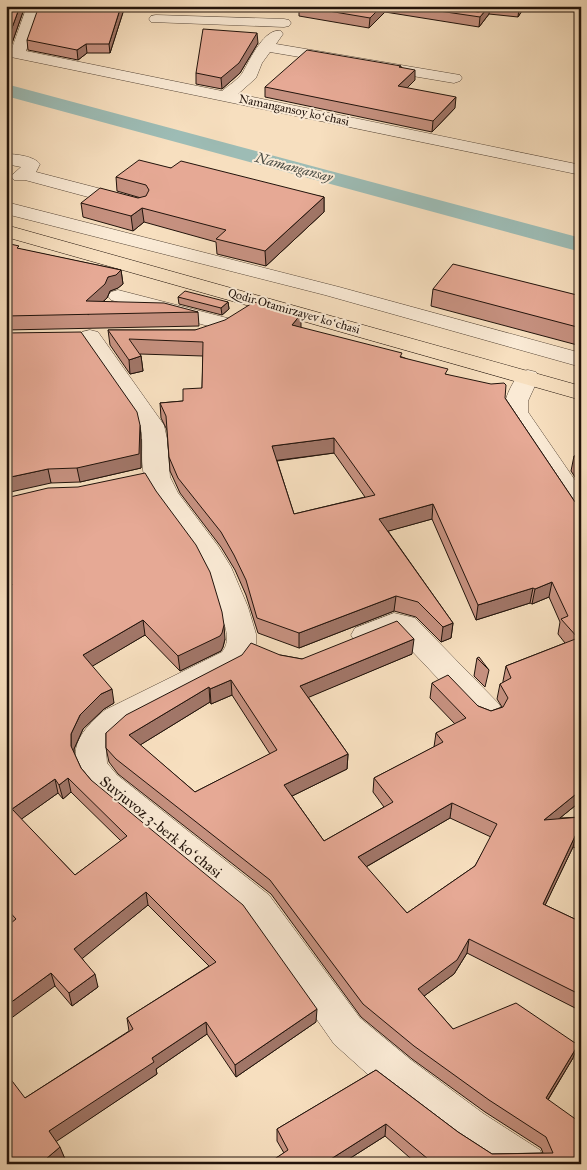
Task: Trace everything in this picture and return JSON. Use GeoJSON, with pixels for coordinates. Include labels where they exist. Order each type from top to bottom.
{"type":"FeatureCollection","features":[{"type":"Feature","properties":{"kind":"main road","name":"Qodir Otamirzayev koʻchasi"},"geometry":{"type":"LineString","coordinates":[[6,231],[258,300],[581,392]]}},
{"type":"Feature","properties":{"kind":"street"},"geometry":{"type":"LineString","coordinates":[[12,52],[34,6]]}},
{"type":"Feature","properties":{"kind":"street"},"geometry":{"type":"LineString","coordinates":[[226,96],[250,75],[254,64],[294,6]]}},
{"type":"Feature","properties":{"kind":"street"},"geometry":{"type":"LineString","coordinates":[[156,19],[284,23]]}},
{"type":"Feature","properties":{"kind":"street"},"geometry":{"type":"LineString","coordinates":[[265,47],[454,78]]}},
{"type":"Feature","properties":{"kind":"street","name":"Namangansoy koʻchasi"},"geometry":{"type":"LineString","coordinates":[[12,52],[581,170]]}},
{"type":"Feature","properties":{"kind":"street"},"geometry":{"type":"LineString","coordinates":[[6,159],[14,159],[31,164],[29,170],[6,185]]}},
{"type":"Feature","properties":{"kind":"street"},"geometry":{"type":"LineString","coordinates":[[22,174],[140,205]]}},
{"type":"Feature","properties":{"kind":"street"},"geometry":{"type":"LineString","coordinates":[[6,208],[332,291],[581,360]]}},
{"type":"Feature","properties":{"kind":"street"},"geometry":{"type":"LineString","coordinates":[[118,296],[227,325]]}},
{"type":"Feature","properties":{"kind":"street"},"geometry":{"type":"LineString","coordinates":[[188,336],[213,332],[227,325],[258,300]]}},
{"type":"Feature","properties":{"kind":"street","name":"Suvjuvoz 3-berk koʻchasi"},"geometry":{"type":"LineString","coordinates":[[93,337],[152,424],[157,437],[147,477],[168,497],[210,554],[229,589],[254,646],[240,652],[232,660],[116,719],[99,732],[91,746],[90,753],[90,762],[94,772],[106,784],[257,906],[346,1031],[397,1074],[470,1128],[526,1164]]}},
{"type":"Feature","properties":{"kind":"street"},"geometry":{"type":"LineString","coordinates":[[528,378],[516,401],[516,412],[581,509]]}},
{"type":"Feature","properties":{"kind":"street"},"geometry":{"type":"LineString","coordinates":[[344,644],[394,623],[405,625],[488,712]]}},
{"type":"Feature","properties":{"kind":"building"},"geometry":{"type":"Polygon","coordinates":[[[6,6],[20,6],[9,36],[6,35],[6,6]]]}},
{"type":"Feature","properties":{"kind":"building"},"geometry":{"type":"Polygon","coordinates":[[[39,6],[121,6],[109,44],[86,44],[77,50],[27,40],[39,6]]]}},
{"type":"Feature","properties":{"kind":"building"},"geometry":{"type":"Polygon","coordinates":[[[299,6],[382,6],[370,18],[299,6]]]}},
{"type":"Feature","properties":{"kind":"building"},"geometry":{"type":"Polygon","coordinates":[[[405,6],[444,6],[478,12],[483,11],[486,6],[489,6],[480,17],[405,6]]]}},
{"type":"Feature","properties":{"kind":"building"},"geometry":{"type":"Polygon","coordinates":[[[504,6],[520,6],[519,8],[504,6]]]}},
{"type":"Feature","properties":{"kind":"building"},"geometry":{"type":"Polygon","coordinates":[[[203,29],[257,33],[239,63],[221,78],[196,73],[203,29]]]}},
{"type":"Feature","properties":{"kind":"building"},"geometry":{"type":"Polygon","coordinates":[[[307,50],[415,70],[398,86],[456,97],[433,121],[265,87],[307,50]]]}},
{"type":"Feature","properties":{"kind":"building"},"geometry":{"type":"Polygon","coordinates":[[[139,160],[171,168],[181,161],[324,197],[265,251],[216,239],[226,230],[142,208],[131,216],[81,203],[100,188],[138,198],[146,196],[149,190],[146,185],[116,177],[139,160]]]}},
{"type":"Feature","properties":{"kind":"building"},"geometry":{"type":"Polygon","coordinates":[[[6,243],[19,246],[17,248],[121,270],[116,275],[108,277],[105,284],[86,301],[164,303],[198,312],[6,316],[6,243]]]}},
{"type":"Feature","properties":{"kind":"building"},"geometry":{"type":"Polygon","coordinates":[[[453,264],[581,296],[581,328],[433,289],[453,264]]]}},
{"type":"Feature","properties":{"kind":"building"},"geometry":{"type":"Polygon","coordinates":[[[185,291],[228,302],[221,308],[178,297],[185,291]]]}},
{"type":"Feature","properties":{"kind":"building"},"geometry":{"type":"Polygon","coordinates":[[[254,302],[301,314],[292,325],[402,353],[400,357],[448,369],[445,374],[491,384],[504,383],[506,385],[505,398],[575,502],[581,503],[581,790],[544,820],[581,817],[581,834],[577,832],[543,904],[581,922],[581,995],[469,939],[457,960],[418,989],[453,1029],[516,1003],[578,1045],[546,1098],[581,1123],[581,1164],[434,1164],[386,1124],[323,1164],[267,1164],[288,1150],[277,1129],[376,1070],[458,1132],[492,1154],[553,1153],[546,1137],[489,1100],[414,1046],[363,1004],[270,880],[116,759],[106,748],[106,733],[126,715],[242,655],[251,643],[280,655],[302,659],[397,621],[414,639],[300,686],[348,754],[284,785],[324,841],[393,802],[374,778],[443,742],[436,733],[466,718],[432,683],[448,675],[478,706],[491,711],[503,707],[508,698],[500,684],[511,678],[506,666],[578,638],[561,619],[568,616],[552,582],[535,589],[533,588],[478,605],[433,504],[379,519],[453,623],[443,627],[418,602],[396,596],[299,633],[257,618],[246,580],[234,555],[221,532],[178,478],[169,457],[166,416],[160,403],[183,401],[183,389],[202,388],[203,342],[129,339],[141,356],[129,360],[108,330],[195,330],[225,320],[254,302]],[[334,438],[272,446],[294,514],[375,495],[334,438]],[[231,680],[210,689],[209,687],[129,735],[195,792],[277,750],[231,680]],[[452,803],[358,857],[407,913],[475,866],[497,824],[452,803]]]}},
{"type":"Feature","properties":{"kind":"building"},"geometry":{"type":"Polygon","coordinates":[[[81,332],[137,412],[140,425],[139,454],[77,468],[48,469],[6,478],[6,333],[81,332]]]}},
{"type":"Feature","properties":{"kind":"building"},"geometry":{"type":"Polygon","coordinates":[[[581,454],[581,466],[574,456],[581,454]]]}},
{"type":"Feature","properties":{"kind":"building"},"geometry":{"type":"Polygon","coordinates":[[[145,473],[196,545],[210,572],[224,625],[220,636],[178,656],[143,620],[83,655],[112,689],[101,694],[80,715],[71,734],[71,746],[81,768],[91,780],[243,905],[317,1009],[235,1065],[206,1022],[152,1058],[154,1062],[49,1131],[60,1147],[40,1164],[6,1164],[6,1073],[25,1098],[133,1029],[127,1018],[216,962],[146,892],[74,949],[95,974],[69,993],[51,973],[6,1006],[6,927],[16,919],[6,908],[6,589],[12,585],[9,578],[6,579],[6,498],[48,488],[78,487],[145,473]],[[68,778],[59,785],[55,779],[12,809],[75,875],[127,836],[68,778]]]}},
{"type":"Feature","properties":{"kind":"building"},"geometry":{"type":"Polygon","coordinates":[[[479,657],[489,670],[477,658],[479,657]]]}},
{"type":"Feature","properties":{"kind":"waterway","name":"Namangansay"},"geometry":{"type":"LineString","coordinates":[[6,90],[581,245]]}}]}
